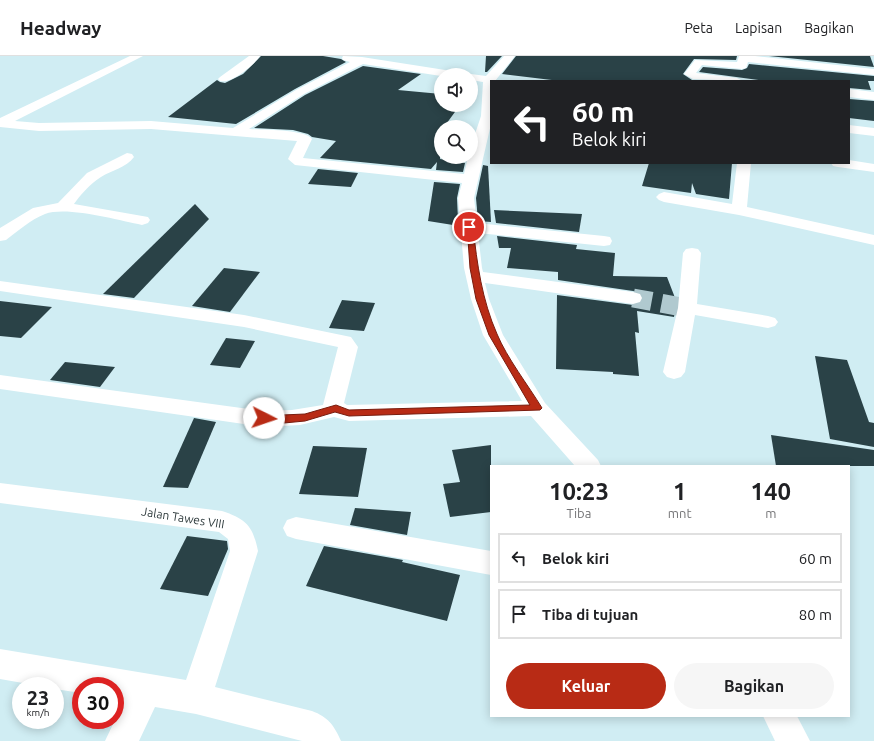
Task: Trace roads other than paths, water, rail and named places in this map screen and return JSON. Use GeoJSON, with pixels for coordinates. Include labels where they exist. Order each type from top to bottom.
{"type":"FeatureCollection","features":[{"type":"Feature","properties":{"kind":"street"},"geometry":{"type":"LineString","coordinates":[[0,123],[138,56]]}},
{"type":"Feature","properties":{"kind":"street"},"geometry":{"type":"LineString","coordinates":[[224,79],[247,64],[255,56]]}},
{"type":"Feature","properties":{"kind":"street"},"geometry":{"type":"LineString","coordinates":[[338,56],[434,71]]}},
{"type":"Feature","properties":{"kind":"street"},"geometry":{"type":"LineString","coordinates":[[492,80],[510,56]]}},
{"type":"Feature","properties":{"kind":"street"},"geometry":{"type":"LineString","coordinates":[[691,75],[699,62],[742,66],[744,57],[874,72]]}},
{"type":"Feature","properties":{"kind":"street"},"geometry":{"type":"LineString","coordinates":[[237,131],[292,96],[362,60]]}},
{"type":"Feature","properties":{"kind":"street"},"geometry":{"type":"LineString","coordinates":[[680,80],[680,74],[729,80]]}},
{"type":"Feature","properties":{"kind":"street"},"geometry":{"type":"LineString","coordinates":[[478,78],[490,81]]}},
{"type":"Feature","properties":{"kind":"street"},"geometry":{"type":"LineString","coordinates":[[850,94],[874,96]]}},
{"type":"Feature","properties":{"kind":"street"},"geometry":{"type":"LineString","coordinates":[[490,98],[489,116],[469,179],[466,198],[475,276],[480,299],[493,335],[537,408],[589,465]]}},
{"type":"Feature","properties":{"kind":"street"},"geometry":{"type":"LineString","coordinates":[[850,120],[874,124]]}},
{"type":"Feature","properties":{"kind":"street"},"geometry":{"type":"LineString","coordinates":[[0,123],[39,127],[135,125],[305,137],[296,159],[300,162],[469,179]]}},
{"type":"Feature","properties":{"kind":"street"},"geometry":{"type":"LineString","coordinates":[[850,129],[874,132]]}},
{"type":"Feature","properties":{"kind":"street"},"geometry":{"type":"LineString","coordinates":[[62,208],[87,181],[98,173],[118,165],[127,157]]}},
{"type":"Feature","properties":{"kind":"street"},"geometry":{"type":"LineString","coordinates":[[739,210],[744,164]]}},
{"type":"Feature","properties":{"kind":"street"},"geometry":{"type":"LineString","coordinates":[[845,164],[874,168]]}},
{"type":"Feature","properties":{"kind":"street"},"geometry":{"type":"LineString","coordinates":[[664,197],[739,210],[874,240]]}},
{"type":"Feature","properties":{"kind":"street"},"geometry":{"type":"LineString","coordinates":[[0,236],[40,211],[62,208],[142,220]]}},
{"type":"Feature","properties":{"kind":"street"},"geometry":{"type":"LineString","coordinates":[[469,227],[604,241]]}},
{"type":"Feature","properties":{"kind":"street"},"geometry":{"type":"LineString","coordinates":[[674,372],[687,308],[692,253]]}},
{"type":"Feature","properties":{"kind":"street"},"geometry":{"type":"LineString","coordinates":[[475,276],[633,298]]}},
{"type":"Feature","properties":{"kind":"street"},"geometry":{"type":"LineString","coordinates":[[0,286],[244,321],[344,341],[348,347],[333,403],[336,409],[340,412],[537,408]]}},
{"type":"Feature","properties":{"kind":"street"},"geometry":{"type":"LineString","coordinates":[[687,308],[768,322]]}},
{"type":"Feature","properties":{"kind":"street"},"geometry":{"type":"LineString","coordinates":[[0,382],[284,420],[305,418],[336,409]]}},
{"type":"Feature","properties":{"kind":"street","name":"Jalan Tawes VIII"},"geometry":{"type":"LineString","coordinates":[[0,493],[222,522],[233,527],[241,534],[244,551],[196,698]]}},
{"type":"Feature","properties":{"kind":"street"},"geometry":{"type":"LineString","coordinates":[[296,528],[490,563]]}},
{"type":"Feature","properties":{"kind":"street"},"geometry":{"type":"LineString","coordinates":[[0,664],[196,698],[312,727],[324,741]]}},
{"type":"Feature","properties":{"kind":"street"},"geometry":{"type":"LineString","coordinates":[[122,741],[147,689]]}},
{"type":"Feature","properties":{"kind":"street"},"geometry":{"type":"LineString","coordinates":[[780,717],[793,741]]}},
{"type":"Feature","properties":{"kind":"tunnel"},"geometry":{"type":"LineString","coordinates":[[633,298],[687,308]]}}]}
